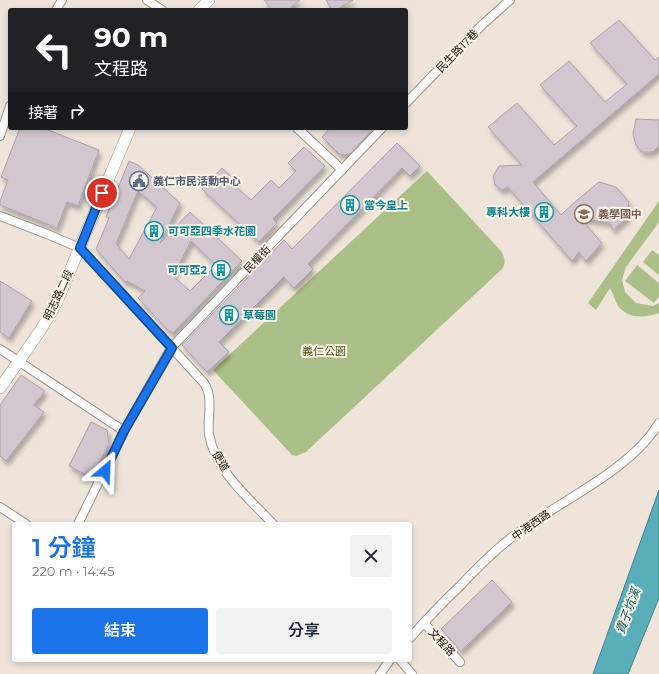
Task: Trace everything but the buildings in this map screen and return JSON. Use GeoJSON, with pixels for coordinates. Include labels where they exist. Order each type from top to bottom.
{"type":"FeatureCollection","features":[{"type":"Feature","properties":{"kind":"main road"},"geometry":{"type":"LineString","coordinates":[[201,8],[209,0]]}},
{"type":"Feature","properties":{"kind":"main road","name":"明志路二段"},"geometry":{"type":"LineString","coordinates":[[0,388],[40,331],[56,304],[129,130]]}},
{"type":"Feature","properties":{"kind":"street"},"geometry":{"type":"LineString","coordinates":[[147,0],[159,8]]}},
{"type":"Feature","properties":{"kind":"street","name":"民生路17巷"},"geometry":{"type":"LineString","coordinates":[[408,101],[481,26],[510,0]]}},
{"type":"Feature","properties":{"kind":"street"},"geometry":{"type":"LineString","coordinates":[[0,136],[8,112]]}},
{"type":"Feature","properties":{"kind":"street"},"geometry":{"type":"LineString","coordinates":[[300,130],[342,170]]}},
{"type":"Feature","properties":{"kind":"street","name":"民權街"},"geometry":{"type":"LineString","coordinates":[[79,522],[124,431],[172,348],[380,130]]}},
{"type":"Feature","properties":{"kind":"street"},"geometry":{"type":"LineString","coordinates":[[0,216],[80,248],[172,348]]}},
{"type":"Feature","properties":{"kind":"street","name":"便道"},"geometry":{"type":"LineString","coordinates":[[172,348],[208,389],[209,434],[213,449],[222,466],[236,484],[271,522]]}},
{"type":"Feature","properties":{"kind":"street"},"geometry":{"type":"LineString","coordinates":[[0,349],[82,405],[124,431]]}},
{"type":"Feature","properties":{"kind":"street","name":"中港西路"},"geometry":{"type":"LineString","coordinates":[[412,636],[488,557],[516,534],[622,464],[647,439],[659,423]]}},
{"type":"Feature","properties":{"kind":"street"},"geometry":{"type":"LineString","coordinates":[[0,507],[23,522]]}},
{"type":"Feature","properties":{"kind":"street","name":"文程路"},"geometry":{"type":"LineString","coordinates":[[424,622],[460,662]]}},
{"type":"Feature","properties":{"kind":"street"},"geometry":{"type":"LineString","coordinates":[[380,674],[389,662]]}},
{"type":"Feature","properties":{"kind":"street"},"geometry":{"type":"LineString","coordinates":[[402,662],[412,674]]}},
{"type":"Feature","properties":{"kind":"green space","name":"義仁公園"},"geometry":{"type":"Polygon","coordinates":[[[427,171],[501,251],[504,265],[502,269],[306,452],[296,456],[292,455],[213,370],[427,171]]]}},
{"type":"Feature","properties":{"kind":"green space"},"geometry":{"type":"Polygon","coordinates":[[[659,201],[659,222],[626,267],[622,280],[625,292],[636,303],[653,306],[659,303],[659,313],[648,316],[637,316],[627,313],[618,306],[610,288],[596,310],[588,303],[659,201]]]}},
{"type":"Feature","properties":{"kind":"green space"},"geometry":{"type":"Polygon","coordinates":[[[652,250],[659,255],[659,275],[643,262],[652,250]]]}},
{"type":"Feature","properties":{"kind":"green space"},"geometry":{"type":"Polygon","coordinates":[[[637,265],[659,283],[659,297],[654,303],[625,281],[637,265]]]}},
{"type":"Feature","properties":{"kind":"water","name":"貴子坑溪"},"geometry":{"type":"Polygon","coordinates":[[[659,490],[659,598],[628,674],[593,674],[659,490]]]}},
{"type":"Feature","properties":{"kind":"place","name":"義仁市民活動中心"},"geometry":{"type":"Point","coordinates":[139,181]}},
{"type":"Feature","properties":{"kind":"place","name":"當今皇上"},"geometry":{"type":"Point","coordinates":[350,205]}},
{"type":"Feature","properties":{"kind":"place","name":"專科大樓"},"geometry":{"type":"Point","coordinates":[544,212]}},
{"type":"Feature","properties":{"kind":"place","name":"義學國中"},"geometry":{"type":"Point","coordinates":[584,214]}},
{"type":"Feature","properties":{"kind":"place","name":"可可亞四季水花園"},"geometry":{"type":"Point","coordinates":[154,231]}},
{"type":"Feature","properties":{"kind":"place","name":"可可亞2"},"geometry":{"type":"Point","coordinates":[221,270]}},
{"type":"Feature","properties":{"kind":"place","name":"草莓園"},"geometry":{"type":"Point","coordinates":[229,315]}},
{"type":"Feature","properties":{"kind":"route"},"geometry":{"type":"LineString","coordinates":[[102,193],[80,248],[172,348],[124,431],[105,471]]}}]}
